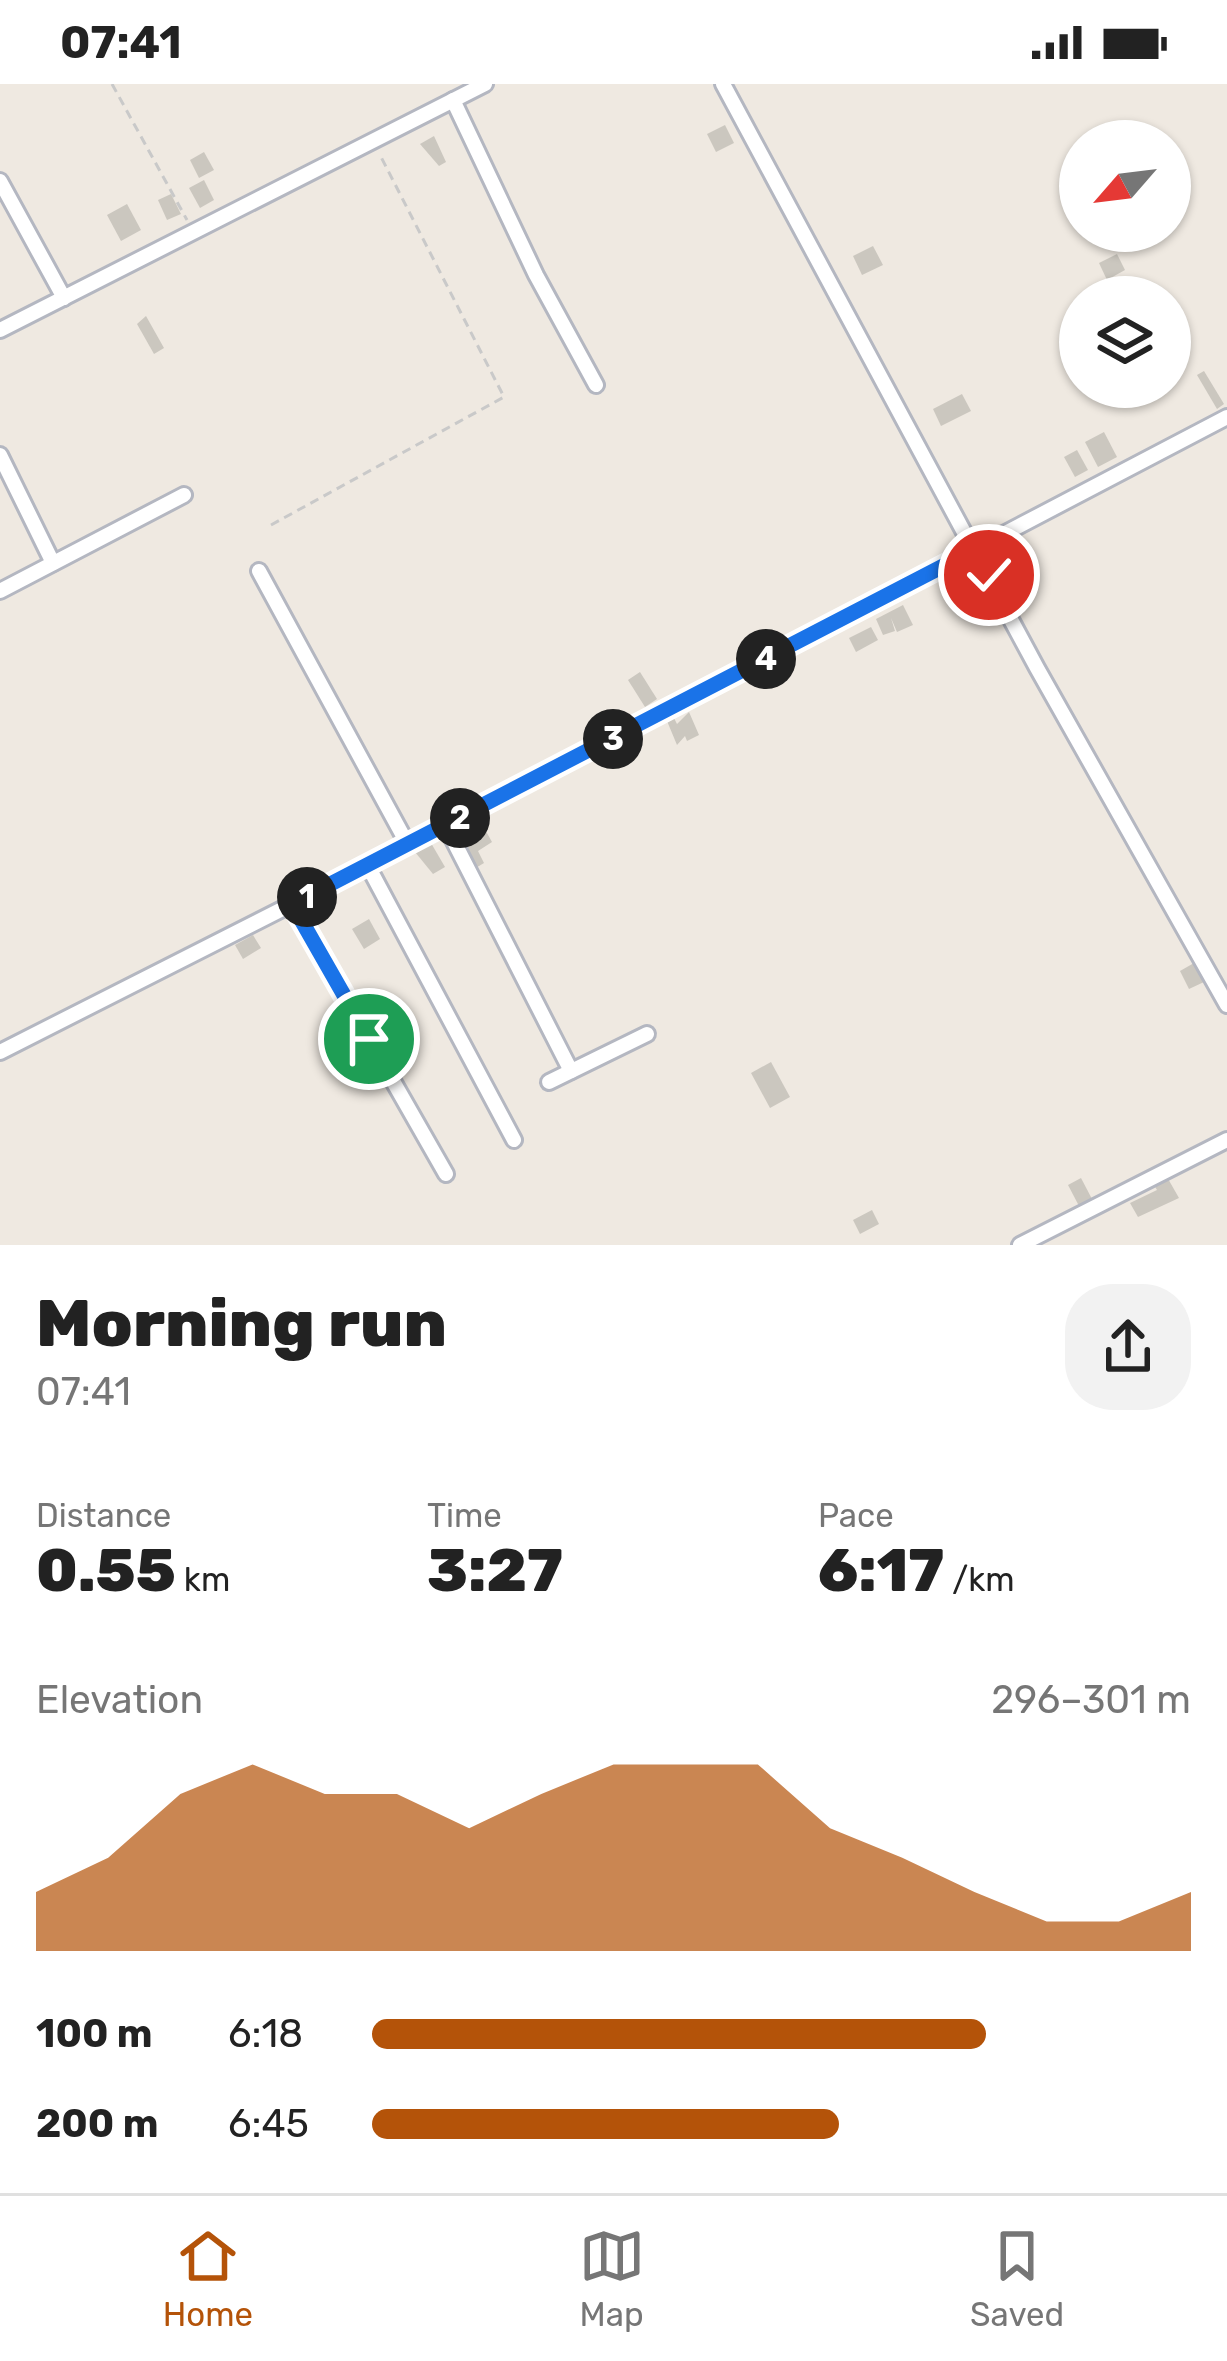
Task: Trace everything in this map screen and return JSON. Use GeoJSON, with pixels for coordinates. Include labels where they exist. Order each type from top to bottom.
{"type":"FeatureCollection","features":[{"type":"Feature","properties":{"kind":"street"},"geometry":{"type":"LineString","coordinates":[[0,331],[485,84]]}},
{"type":"Feature","properties":{"kind":"street"},"geometry":{"type":"LineString","coordinates":[[723,84],[1048,687],[1227,1005]]}},
{"type":"Feature","properties":{"kind":"street"},"geometry":{"type":"LineString","coordinates":[[453,100],[517,237],[596,385]]}},
{"type":"Feature","properties":{"kind":"street"},"geometry":{"type":"LineString","coordinates":[[0,181],[64,298]]}},
{"type":"Feature","properties":{"kind":"street"},"geometry":{"type":"LineString","coordinates":[[0,1052],[446,826],[1227,417]]}},
{"type":"Feature","properties":{"kind":"street"},"geometry":{"type":"LineString","coordinates":[[0,455],[53,563]]}},
{"type":"Feature","properties":{"kind":"street"},"geometry":{"type":"LineString","coordinates":[[0,591],[184,495]]}},
{"type":"Feature","properties":{"kind":"street"},"geometry":{"type":"LineString","coordinates":[[259,571],[408,845]]}},
{"type":"Feature","properties":{"kind":"street"},"geometry":{"type":"LineString","coordinates":[[446,826],[571,1071]]}},
{"type":"Feature","properties":{"kind":"street"},"geometry":{"type":"LineString","coordinates":[[368,866],[514,1139]]}},
{"type":"Feature","properties":{"kind":"street"},"geometry":{"type":"LineString","coordinates":[[292,904],[446,1174]]}},
{"type":"Feature","properties":{"kind":"street"},"geometry":{"type":"LineString","coordinates":[[549,1082],[646,1034]]}},
{"type":"Feature","properties":{"kind":"street"},"geometry":{"type":"LineString","coordinates":[[1020,1245],[1227,1140]]}},
{"type":"Feature","properties":{"kind":"path"},"geometry":{"type":"LineString","coordinates":[[112,84],[194,232]]}},
{"type":"Feature","properties":{"kind":"path"},"geometry":{"type":"LineString","coordinates":[[271,525],[504,397],[373,141]]}},
{"type":"Feature","properties":{"kind":"building"},"geometry":{"type":"Polygon","coordinates":[[[725,125],[734,143],[716,152],[707,134],[725,125]]]}},
{"type":"Feature","properties":{"kind":"building"},"geometry":{"type":"Polygon","coordinates":[[[434,136],[446,162],[439,166],[420,144],[434,136]]]}},
{"type":"Feature","properties":{"kind":"building"},"geometry":{"type":"Polygon","coordinates":[[[204,152],[214,170],[199,178],[190,160],[204,152]]]}},
{"type":"Feature","properties":{"kind":"building"},"geometry":{"type":"Polygon","coordinates":[[[204,180],[214,200],[200,208],[189,188],[204,180]]]}},
{"type":"Feature","properties":{"kind":"building"},"geometry":{"type":"Polygon","coordinates":[[[171,194],[181,214],[167,220],[158,200],[171,194]]]}},
{"type":"Feature","properties":{"kind":"building"},"geometry":{"type":"Polygon","coordinates":[[[127,204],[141,230],[121,241],[107,215],[127,204]]]}},
{"type":"Feature","properties":{"kind":"building"},"geometry":{"type":"Polygon","coordinates":[[[873,246],[883,265],[862,275],[853,256],[873,246]]]}},
{"type":"Feature","properties":{"kind":"building"},"geometry":{"type":"Polygon","coordinates":[[[1117,254],[1125,270],[1105,276],[1099,263],[1117,254]]]}},
{"type":"Feature","properties":{"kind":"building"},"geometry":{"type":"Polygon","coordinates":[[[146,316],[164,348],[154,354],[137,324],[146,316]]]}},
{"type":"Feature","properties":{"kind":"building"},"geometry":{"type":"Polygon","coordinates":[[[1204,371],[1224,404],[1217,409],[1197,375],[1204,371]]]}},
{"type":"Feature","properties":{"kind":"building"},"geometry":{"type":"Polygon","coordinates":[[[962,394],[971,411],[941,426],[933,409],[962,394]]]}},
{"type":"Feature","properties":{"kind":"building"},"geometry":{"type":"Polygon","coordinates":[[[1104,432],[1117,457],[1098,467],[1085,442],[1104,432]]]}},
{"type":"Feature","properties":{"kind":"building"},"geometry":{"type":"Polygon","coordinates":[[[1077,450],[1088,470],[1075,477],[1064,457],[1077,450]]]}},
{"type":"Feature","properties":{"kind":"building"},"geometry":{"type":"Polygon","coordinates":[[[903,605],[913,625],[897,632],[891,618],[895,631],[883,635],[876,619],[903,605]]]}},
{"type":"Feature","properties":{"kind":"building"},"geometry":{"type":"Polygon","coordinates":[[[871,627],[878,640],[856,652],[849,638],[871,627]]]}},
{"type":"Feature","properties":{"kind":"building"},"geometry":{"type":"Polygon","coordinates":[[[640,672],[657,699],[645,707],[628,680],[640,672]]]}},
{"type":"Feature","properties":{"kind":"building"},"geometry":{"type":"Polygon","coordinates":[[[689,712],[699,735],[687,741],[685,736],[677,745],[667,721],[674,718],[677,724],[689,712]]]}},
{"type":"Feature","properties":{"kind":"building"},"geometry":{"type":"Polygon","coordinates":[[[482,824],[492,842],[478,851],[484,863],[474,869],[464,839],[482,824]]]}},
{"type":"Feature","properties":{"kind":"building"},"geometry":{"type":"Polygon","coordinates":[[[431,843],[445,867],[433,874],[415,852],[431,843]]]}},
{"type":"Feature","properties":{"kind":"building"},"geometry":{"type":"Polygon","coordinates":[[[369,919],[380,939],[364,949],[352,929],[369,919]]]}},
{"type":"Feature","properties":{"kind":"building"},"geometry":{"type":"Polygon","coordinates":[[[253,935],[261,948],[243,959],[235,945],[253,935]]]}},
{"type":"Feature","properties":{"kind":"building"},"geometry":{"type":"Polygon","coordinates":[[[1194,963],[1204,982],[1189,989],[1180,971],[1194,963]]]}},
{"type":"Feature","properties":{"kind":"building"},"geometry":{"type":"Polygon","coordinates":[[[771,1062],[790,1097],[770,1108],[751,1073],[771,1062]]]}},
{"type":"Feature","properties":{"kind":"building"},"geometry":{"type":"Polygon","coordinates":[[[1167,1177],[1179,1198],[1138,1217],[1130,1203],[1157,1190],[1154,1185],[1167,1177]]]}},
{"type":"Feature","properties":{"kind":"building"},"geometry":{"type":"Polygon","coordinates":[[[1081,1178],[1092,1199],[1079,1206],[1068,1185],[1081,1178]]]}},
{"type":"Feature","properties":{"kind":"building"},"geometry":{"type":"Polygon","coordinates":[[[872,1210],[879,1224],[860,1234],[853,1220],[872,1210]]]}},
{"type":"Feature","properties":{"kind":"route"},"geometry":{"type":"LineString","coordinates":[[369,1039],[292,904],[976,549],[989,575]]}}]}
